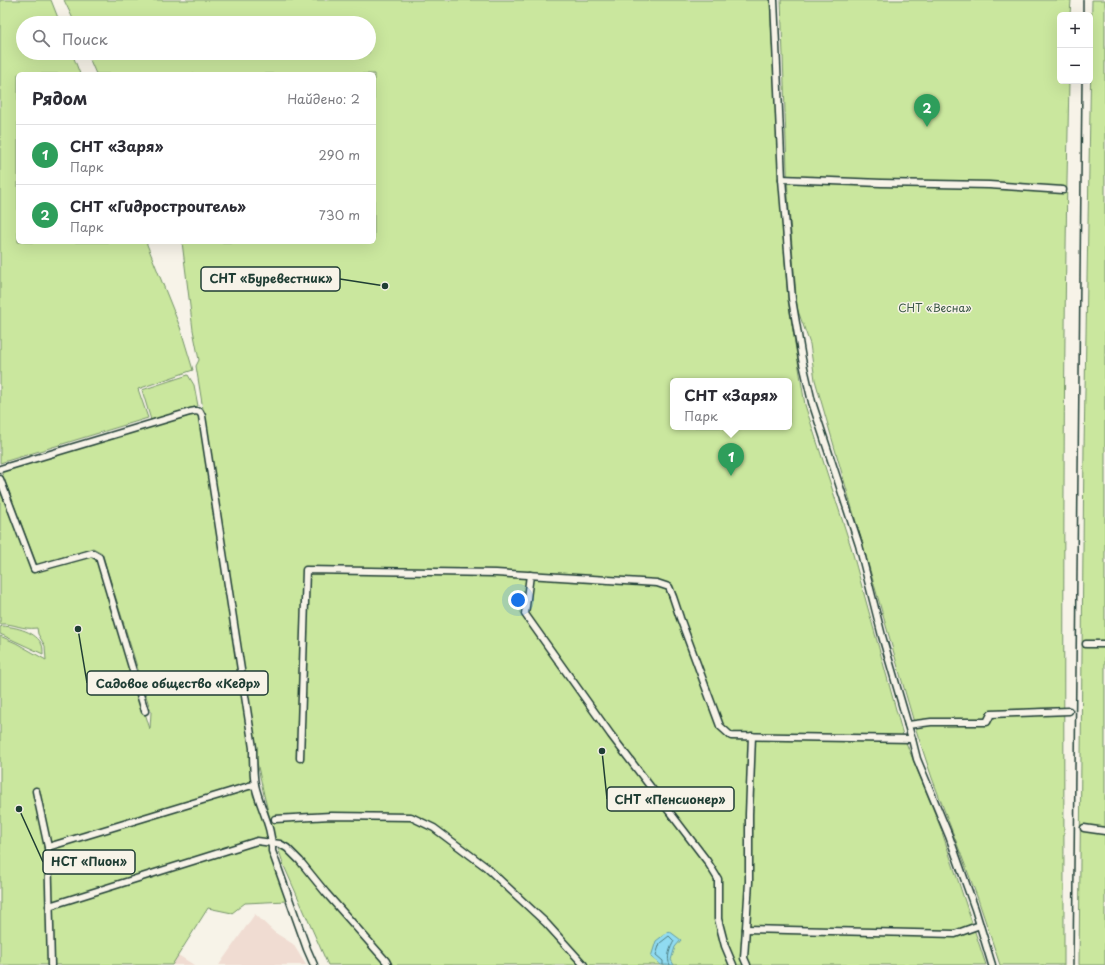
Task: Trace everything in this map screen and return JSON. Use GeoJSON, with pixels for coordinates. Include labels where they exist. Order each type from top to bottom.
{"type":"FeatureCollection","features":[{"type":"Feature","properties":{"kind":"street"},"geometry":{"type":"LineString","coordinates":[[774,0],[782,179],[792,300],[802,359],[812,402],[859,546],[884,643],[917,759],[949,836],[980,925],[992,965]]}},
{"type":"Feature","properties":{"kind":"street"},"geometry":{"type":"LineString","coordinates":[[782,179],[989,185],[1063,190]]}},
{"type":"Feature","properties":{"kind":"street"},"geometry":{"type":"LineString","coordinates":[[0,469],[190,412],[200,412],[202,416],[253,748],[255,785],[267,820],[274,858],[314,965]]}},
{"type":"Feature","properties":{"kind":"street"},"geometry":{"type":"LineString","coordinates":[[0,479],[34,569],[92,553],[99,557],[145,711]]}},
{"type":"Feature","properties":{"kind":"street"},"geometry":{"type":"LineString","coordinates":[[300,758],[306,570],[488,573],[657,583],[669,587],[674,597],[682,624],[720,726],[732,736],[912,739]]}},
{"type":"Feature","properties":{"kind":"street"},"geometry":{"type":"LineString","coordinates":[[530,575],[525,614],[612,735],[707,861],[718,879],[718,919],[725,946],[733,965]]}},
{"type":"Feature","properties":{"kind":"street"},"geometry":{"type":"LineString","coordinates":[[1086,644],[1105,644]]}},
{"type":"Feature","properties":{"kind":"street"},"geometry":{"type":"LineString","coordinates":[[908,725],[931,722],[987,722],[991,714],[1069,711]]}},
{"type":"Feature","properties":{"kind":"street"},"geometry":{"type":"LineString","coordinates":[[747,965],[744,958],[750,882],[749,814],[752,736]]}},
{"type":"Feature","properties":{"kind":"street"},"geometry":{"type":"LineString","coordinates":[[48,847],[255,785]]}},
{"type":"Feature","properties":{"kind":"street"},"geometry":{"type":"LineString","coordinates":[[36,791],[48,847],[51,965]]}},
{"type":"Feature","properties":{"kind":"street"},"geometry":{"type":"LineString","coordinates":[[275,819],[323,817],[411,817],[428,825],[486,866],[546,923],[584,965]]}},
{"type":"Feature","properties":{"kind":"street"},"geometry":{"type":"LineString","coordinates":[[1084,828],[1105,831]]}},
{"type":"Feature","properties":{"kind":"street"},"geometry":{"type":"LineString","coordinates":[[49,906],[257,841],[280,844],[287,848],[300,861],[388,965]]}},
{"type":"Feature","properties":{"kind":"street"},"geometry":{"type":"LineString","coordinates":[[746,929],[955,934],[980,925]]}},
{"type":"Feature","properties":{"kind":"shaded area"},"geometry":{"type":"Polygon","coordinates":[[[255,914],[274,932],[293,944],[306,965],[219,965],[255,914]]]}},
{"type":"Feature","properties":{"kind":"shaded area"},"geometry":{"type":"Polygon","coordinates":[[[178,955],[194,965],[172,965],[178,955]]]}},
{"type":"Feature","properties":{"kind":"green space"},"geometry":{"type":"Polygon","coordinates":[[[0,0],[51,0],[57,16],[16,16],[16,60],[75,60],[79,72],[16,72],[16,244],[147,244],[180,327],[193,370],[138,389],[148,418],[0,463],[0,0]]]}},
{"type":"Feature","properties":{"kind":"green space"},"geometry":{"type":"Polygon","coordinates":[[[64,0],[770,0],[779,181],[788,300],[805,405],[851,547],[903,735],[940,826],[986,965],[328,965],[284,866],[275,839],[257,762],[230,576],[196,366],[199,360],[193,330],[182,244],[376,244],[376,72],[95,72],[90,60],[376,60],[376,16],[72,16],[64,0]]]}},
{"type":"Feature","properties":{"kind":"green space","name":"СНТ «Весна»"},"geometry":{"type":"Polygon","coordinates":[[[781,0],[1071,0],[1070,12],[1057,12],[1057,84],[1069,84],[1064,413],[1064,965],[1000,965],[978,899],[932,778],[917,733],[815,380],[810,344],[797,308],[788,196],[781,0]]]}},
{"type":"Feature","properties":{"kind":"green space"},"geometry":{"type":"Polygon","coordinates":[[[1092,0],[1105,0],[1105,965],[1079,965],[1084,447],[1090,84],[1093,84],[1093,12],[1092,12],[1092,0]]]}},
{"type":"Feature","properties":{"kind":"green space"},"geometry":{"type":"Polygon","coordinates":[[[188,375],[194,385],[198,406],[151,420],[142,390],[188,375]]]}},
{"type":"Feature","properties":{"kind":"green space"},"geometry":{"type":"Polygon","coordinates":[[[196,414],[200,417],[250,748],[253,795],[269,834],[270,850],[287,901],[245,903],[232,913],[208,908],[172,965],[0,965],[0,636],[46,660],[45,646],[38,634],[37,628],[0,624],[0,491],[33,573],[91,555],[97,559],[150,729],[151,712],[102,553],[93,548],[37,565],[1,471],[196,414]]]}},
{"type":"Feature","properties":{"kind":"green space"},"geometry":{"type":"Polygon","coordinates":[[[3,626],[26,631],[36,637],[42,645],[43,654],[0,634],[0,627],[3,626]]]}},
{"type":"Feature","properties":{"kind":"water"},"geometry":{"type":"Polygon","coordinates":[[[669,931],[681,940],[675,947],[671,960],[674,965],[661,965],[651,957],[656,941],[669,931]]]}},
{"type":"Feature","properties":{"kind":"railway"},"geometry":{"type":"LineString","coordinates":[[1083,0],[1083,12]]}},
{"type":"Feature","properties":{"kind":"railway"},"geometry":{"type":"LineString","coordinates":[[1073,965],[1082,84]]}},
{"type":"Feature","properties":{"kind":"place","name":"СНТ «Гидростроитель»"},"geometry":{"type":"Point","coordinates":[927,127]}},
{"type":"Feature","properties":{"kind":"place","name":"СНТ «Буревестник»"},"geometry":{"type":"Point","coordinates":[385,286]}},
{"type":"Feature","properties":{"kind":"place","name":"СНТ «Заря»"},"geometry":{"type":"Point","coordinates":[731,476]}},
{"type":"Feature","properties":{"kind":"place","name":"Садовое общество «Кедр»"},"geometry":{"type":"Point","coordinates":[78,629]}},
{"type":"Feature","properties":{"kind":"place","name":"СНТ «Пенсионер»"},"geometry":{"type":"Point","coordinates":[602,751]}},
{"type":"Feature","properties":{"kind":"place","name":"НСТ «Пион»"},"geometry":{"type":"Point","coordinates":[19,809]}}]}
